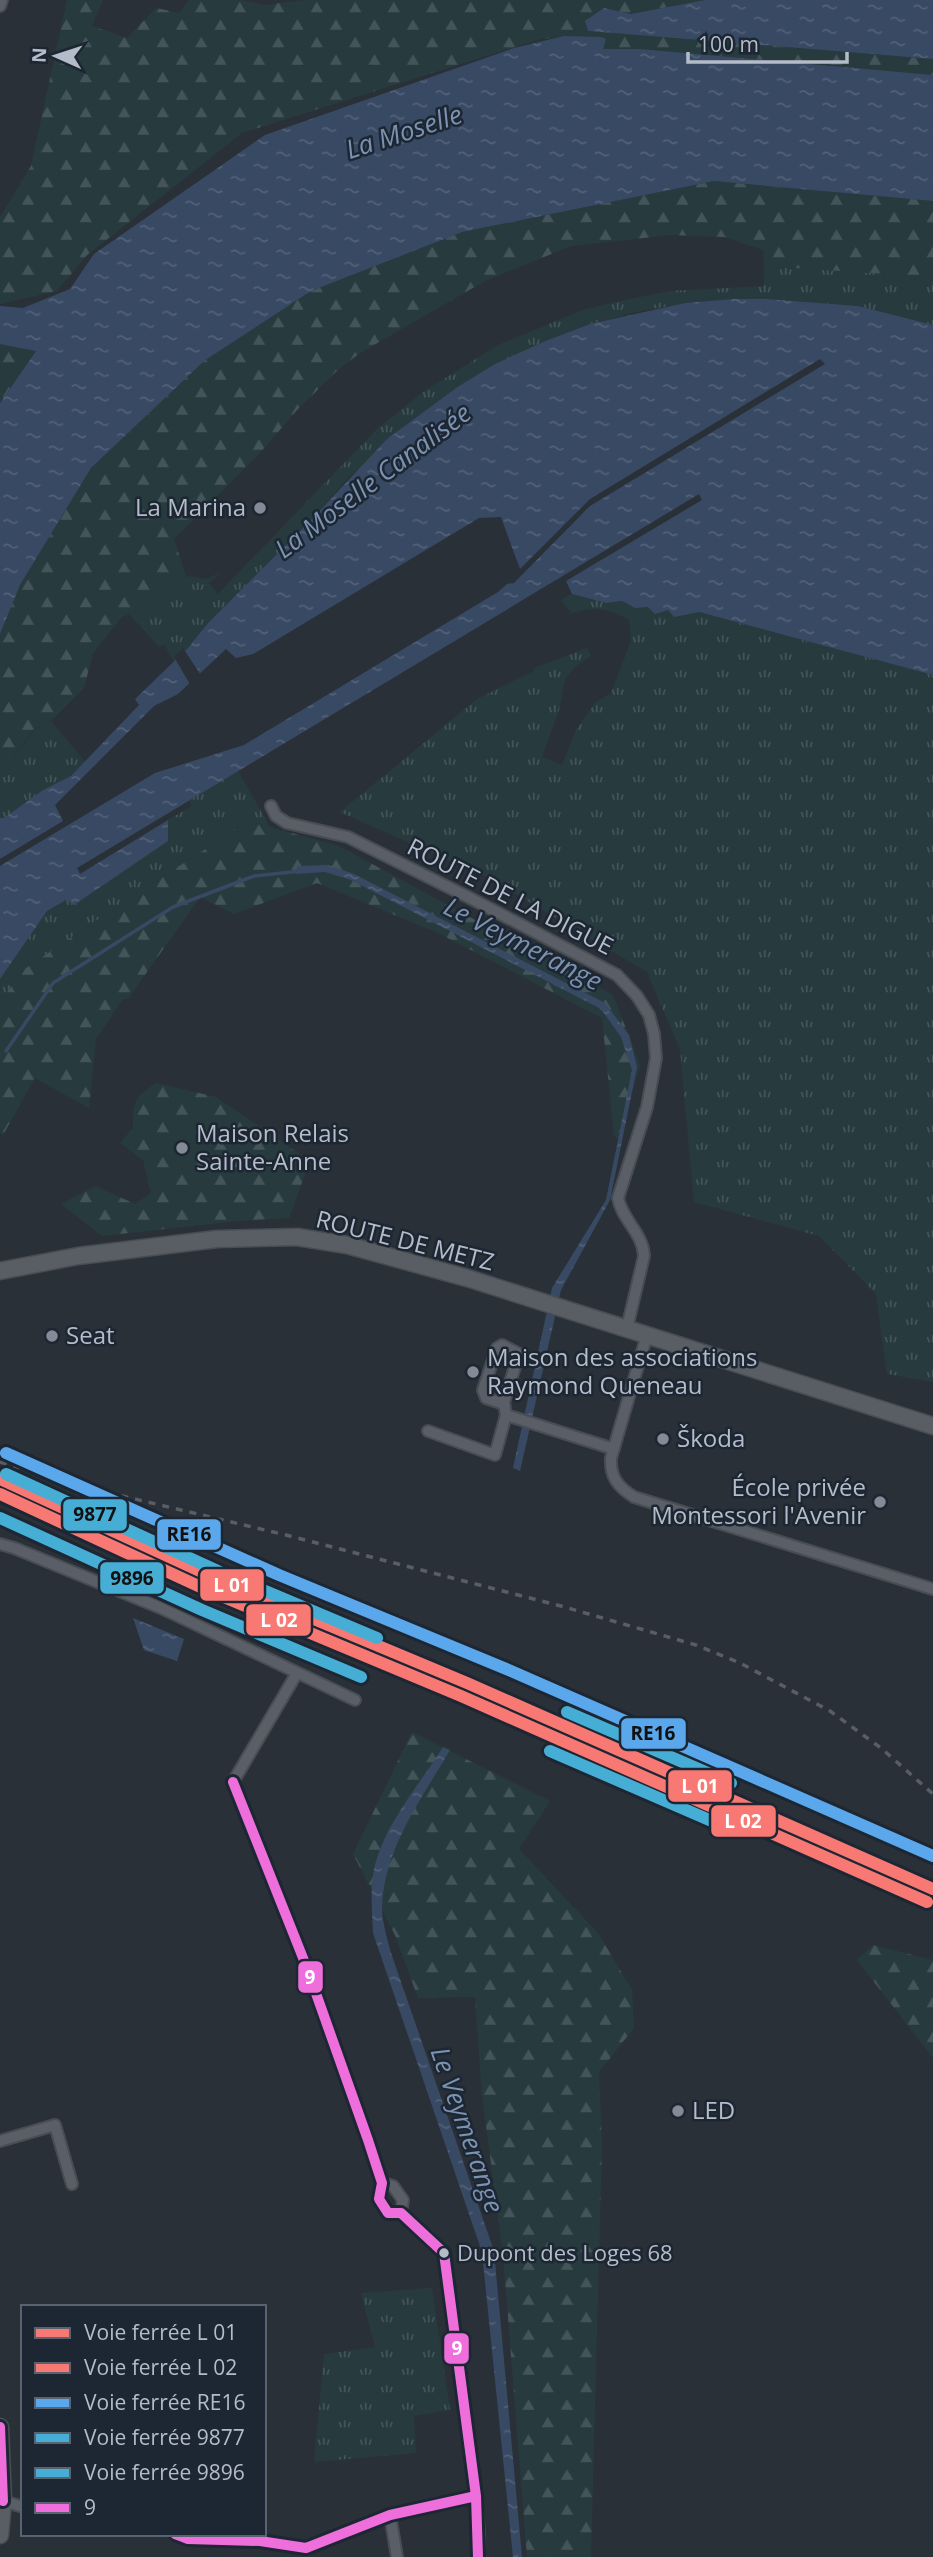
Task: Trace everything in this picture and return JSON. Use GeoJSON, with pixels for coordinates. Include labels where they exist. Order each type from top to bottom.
{"type":"FeatureCollection","features":[{"type":"Feature","properties":{"kind":"main road","name":"ROUTE DE METZ"},"geometry":{"type":"LineString","coordinates":[[0,1271],[78,1256],[217,1239],[297,1237],[347,1245],[560,1307],[933,1426]]}},
{"type":"Feature","properties":{"kind":"main road"},"geometry":{"type":"LineString","coordinates":[[0,2427],[3,2501],[0,2535]]}},
{"type":"Feature","properties":{"kind":"street"},"geometry":{"type":"LineString","coordinates":[[0,6],[2,0]]}},
{"type":"Feature","properties":{"kind":"street","name":"ROUTE DE LA DIGUE"},"geometry":{"type":"LineString","coordinates":[[271,806],[276,816],[287,823],[348,837],[468,897],[617,975],[637,996],[649,1015],[656,1058],[648,1107],[618,1198],[620,1206],[640,1238],[644,1256],[627,1328]]}},
{"type":"Feature","properties":{"kind":"street"},"geometry":{"type":"LineString","coordinates":[[648,1335],[610,1469],[614,1480],[623,1490],[634,1497],[933,1588]]}},
{"type":"Feature","properties":{"kind":"street"},"geometry":{"type":"LineString","coordinates":[[428,1431],[495,1455],[506,1415],[504,1402],[519,1354],[502,1345],[497,1348],[483,1390],[486,1398],[504,1402]]}},
{"type":"Feature","properties":{"kind":"street"},"geometry":{"type":"LineString","coordinates":[[506,1415],[614,1449]]}},
{"type":"Feature","properties":{"kind":"street"},"geometry":{"type":"LineString","coordinates":[[0,1544],[161,1608],[355,1700]]}},
{"type":"Feature","properties":{"kind":"street"},"geometry":{"type":"LineString","coordinates":[[297,1673],[233,1782],[307,1968],[382,2183],[379,2199],[388,2213],[401,2213],[444,2253],[476,2496],[478,2557]]}},
{"type":"Feature","properties":{"kind":"street"},"geometry":{"type":"LineString","coordinates":[[0,2141],[55,2124],[72,2184]]}},
{"type":"Feature","properties":{"kind":"street"},"geometry":{"type":"LineString","coordinates":[[382,2183],[393,2186],[403,2200],[401,2213]]}},
{"type":"Feature","properties":{"kind":"street"},"geometry":{"type":"LineString","coordinates":[[180,2536],[188,2539],[260,2541],[306,2548],[390,2515],[476,2496]]}},
{"type":"Feature","properties":{"kind":"street"},"geometry":{"type":"LineString","coordinates":[[3,2501],[21,2506]]}},
{"type":"Feature","properties":{"kind":"street"},"geometry":{"type":"LineString","coordinates":[[390,2515],[397,2557]]}},
{"type":"Feature","properties":{"kind":"green space"},"geometry":{"type":"Polygon","coordinates":[[[67,0],[103,0],[92,26],[127,38],[156,8],[180,13],[188,0],[241,0],[265,5],[303,0],[705,0],[631,14],[604,8],[588,31],[933,59],[933,75],[640,49],[602,49],[564,36],[537,40],[242,133],[86,256],[57,291],[0,304],[0,217],[31,166],[67,0]]]}},
{"type":"Feature","properties":{"kind":"green space"},"geometry":{"type":"Polygon","coordinates":[[[714,181],[933,201],[933,283],[887,274],[764,266],[763,250],[724,237],[671,235],[571,246],[485,281],[360,353],[339,369],[297,410],[260,453],[174,539],[186,576],[155,603],[122,617],[93,653],[84,688],[51,721],[35,728],[0,775],[0,634],[20,585],[91,468],[204,361],[311,291],[462,232],[714,181]]]}},
{"type":"Feature","properties":{"kind":"green space"},"geometry":{"type":"Polygon","coordinates":[[[764,266],[887,274],[933,283],[933,325],[858,306],[767,299],[685,303],[590,324],[495,364],[459,386],[350,476],[174,662],[164,644],[159,647],[129,614],[155,603],[186,576],[207,579],[221,572],[209,583],[218,594],[377,429],[423,392],[498,345],[583,310],[620,301],[670,291],[764,286],[764,266]]]}},
{"type":"Feature","properties":{"kind":"green space"},"geometry":{"type":"Polygon","coordinates":[[[0,344],[36,350],[0,403],[0,344]]]}},
{"type":"Feature","properties":{"kind":"green space"},"geometry":{"type":"Polygon","coordinates":[[[572,594],[606,603],[622,601],[635,608],[698,612],[933,675],[933,1382],[887,1374],[876,1294],[819,1236],[694,1202],[680,1049],[647,972],[487,877],[340,812],[477,699],[534,671],[534,668],[587,648],[591,656],[575,667],[565,679],[559,710],[542,757],[562,765],[576,730],[595,703],[611,693],[631,641],[629,620],[601,609],[572,613],[561,600],[572,594]]]}},
{"type":"Feature","properties":{"kind":"green space"},"geometry":{"type":"Polygon","coordinates":[[[51,721],[85,762],[71,776],[43,790],[4,819],[0,818],[0,775],[36,728],[51,721]]]}},
{"type":"Feature","properties":{"kind":"green space"},"geometry":{"type":"Polygon","coordinates":[[[238,771],[270,827],[249,821],[142,890],[20,972],[0,1004],[0,979],[47,911],[67,900],[74,905],[167,841],[168,820],[192,806],[189,800],[238,771]]]}},
{"type":"Feature","properties":{"kind":"green space"},"geometry":{"type":"Polygon","coordinates":[[[249,821],[339,846],[613,995],[640,1065],[619,1140],[614,1136],[602,1018],[438,933],[317,883],[234,914],[200,897],[128,999],[123,999],[96,1039],[89,1108],[35,1078],[3,1135],[0,1132],[0,1004],[20,972],[249,821]]]}},
{"type":"Feature","properties":{"kind":"green space"},"geometry":{"type":"Polygon","coordinates":[[[156,1083],[216,1097],[310,1161],[289,1218],[102,1236],[61,1204],[95,1186],[135,1204],[151,1193],[143,1160],[120,1143],[133,1128],[136,1101],[156,1083]]]}},
{"type":"Feature","properties":{"kind":"green space"},"geometry":{"type":"Polygon","coordinates":[[[412,1732],[550,1801],[519,1849],[598,1933],[632,1990],[634,2028],[599,2072],[602,2144],[591,2557],[527,2557],[503,2255],[482,2095],[475,1997],[418,1998],[395,1935],[353,1854],[412,1732]]]}},
{"type":"Feature","properties":{"kind":"green space"},"geometry":{"type":"Polygon","coordinates":[[[873,1945],[933,1960],[933,2058],[857,1960],[873,1945]]]}},
{"type":"Feature","properties":{"kind":"green space"},"geometry":{"type":"Polygon","coordinates":[[[432,2288],[450,2410],[414,2416],[416,2453],[314,2462],[324,2354],[375,2347],[361,2293],[432,2288]]]}},
{"type":"Feature","properties":{"kind":"water"},"geometry":{"type":"Polygon","coordinates":[[[705,0],[933,0],[933,59],[588,31],[585,21],[604,8],[631,14],[705,0]]]}},
{"type":"Feature","properties":{"kind":"water","name":"La Moselle"},"geometry":{"type":"Polygon","coordinates":[[[564,36],[601,37],[606,39],[603,49],[640,49],[933,75],[933,201],[714,181],[462,232],[311,291],[204,361],[91,468],[20,585],[0,634],[0,403],[36,351],[0,344],[0,306],[23,308],[70,289],[94,254],[265,135],[514,48],[564,36]]]}},
{"type":"Feature","properties":{"kind":"water","name":"La Moselle Canalisée"},"geometry":{"type":"Polygon","coordinates":[[[734,299],[858,306],[933,325],[933,675],[699,612],[674,617],[668,610],[655,614],[648,607],[635,608],[622,601],[606,603],[572,594],[566,581],[702,500],[699,494],[77,868],[80,874],[168,820],[168,841],[74,905],[66,900],[47,911],[0,979],[0,866],[155,773],[244,745],[498,592],[507,584],[514,583],[590,506],[825,364],[820,359],[590,499],[520,569],[501,517],[479,518],[253,654],[236,658],[226,649],[178,694],[154,706],[55,805],[63,821],[0,859],[0,818],[4,818],[43,790],[71,776],[139,705],[135,699],[188,648],[209,622],[387,439],[459,386],[495,364],[543,342],[590,324],[685,303],[734,299]]]}},
{"type":"Feature","properties":{"kind":"water"},"geometry":{"type":"Polygon","coordinates":[[[328,865],[354,874],[605,1003],[629,1035],[637,1067],[610,1200],[561,1290],[520,1471],[513,1468],[552,1288],[606,1200],[632,1070],[621,1037],[601,1009],[351,880],[325,872],[296,874],[297,866],[328,865]]]}},
{"type":"Feature","properties":{"kind":"water"},"geometry":{"type":"Polygon","coordinates":[[[133,1618],[184,1639],[177,1661],[144,1650],[133,1618]]]}},
{"type":"Feature","properties":{"kind":"water"},"geometry":{"type":"Polygon","coordinates":[[[443,1747],[450,1750],[416,1806],[389,1865],[382,1913],[390,1950],[494,2251],[522,2557],[513,2557],[482,2252],[373,1933],[372,1886],[377,1858],[398,1815],[443,1747]]]}},
{"type":"Feature","properties":{"kind":"pier"},"geometry":{"type":"Polygon","coordinates":[[[183,648],[202,677],[191,686],[174,657],[183,648]]]}},
{"type":"Feature","properties":{"kind":"waterway","name":"Le Veymerange"},"geometry":{"type":"LineString","coordinates":[[6,1051],[53,983],[173,907],[254,876],[301,871]]}},
{"type":"Feature","properties":{"kind":"railway"},"geometry":{"type":"LineString","coordinates":[[0,1462],[89,1488],[286,1535],[561,1606],[696,1645],[740,1663],[830,1711],[881,1748],[933,1794]]}},
{"type":"Feature","properties":{"kind":"transit line"},"geometry":{"type":"LineString","coordinates":[[0,1479],[213,1577],[467,1683],[933,1889]]}},
{"type":"Feature","properties":{"kind":"transit line"},"geometry":{"type":"LineString","coordinates":[[0,1494],[207,1590],[461,1696],[927,1902]]}},
{"type":"Feature","properties":{"kind":"transit line","name":"9"},"geometry":{"type":"LineString","coordinates":[[233,1782],[307,1968],[368,2140],[382,2183],[379,2199],[388,2213],[401,2213],[444,2253],[476,2496],[478,2557]]}},
{"type":"Feature","properties":{"kind":"transit line","name":"9"},"geometry":{"type":"LineString","coordinates":[[0,2427],[3,2501]]}},
{"type":"Feature","properties":{"kind":"transit line","name":"9"},"geometry":{"type":"LineString","coordinates":[[180,2536],[188,2539],[260,2541],[306,2548],[390,2515],[476,2496]]}},
{"type":"Feature","properties":{"kind":"rail line","name":"RE16"},"geometry":{"type":"LineString","coordinates":[[6,1453],[279,1575],[511,1671],[933,1856]]}},
{"type":"Feature","properties":{"kind":"rail line","name":"9877"},"geometry":{"type":"LineString","coordinates":[[6,1474],[220,1572],[377,1638]]}},
{"type":"Feature","properties":{"kind":"rail line","name":"9896"},"geometry":{"type":"LineString","coordinates":[[0,1518],[202,1610],[361,1677]]}},
{"type":"Feature","properties":{"kind":"rail line","name":"9877"},"geometry":{"type":"LineString","coordinates":[[567,1712],[731,1783]]}},
{"type":"Feature","properties":{"kind":"rail line","name":"9896"},"geometry":{"type":"LineString","coordinates":[[550,1751],[714,1822]]}},
{"type":"Feature","properties":{"kind":"place","name":"La Marina"},"geometry":{"type":"Point","coordinates":[260,508]}},
{"type":"Feature","properties":{"kind":"place","name":"Maison Relais Sainte-Anne"},"geometry":{"type":"Point","coordinates":[182,1148]}},
{"type":"Feature","properties":{"kind":"place","name":"Seat"},"geometry":{"type":"Point","coordinates":[52,1336]}},
{"type":"Feature","properties":{"kind":"place","name":"Maison des associations Raymond Queneau"},"geometry":{"type":"Point","coordinates":[473,1372]}},
{"type":"Feature","properties":{"kind":"place","name":"Škoda"},"geometry":{"type":"Point","coordinates":[663,1439]}},
{"type":"Feature","properties":{"kind":"place","name":"École privée Montessori l'Avenir"},"geometry":{"type":"Point","coordinates":[880,1502]}},
{"type":"Feature","properties":{"kind":"place","name":"LED"},"geometry":{"type":"Point","coordinates":[678,2111]}},
{"type":"Feature","properties":{"kind":"place","name":"Dupont des Loges 68"},"geometry":{"type":"Point","coordinates":[444,2253]}}]}
